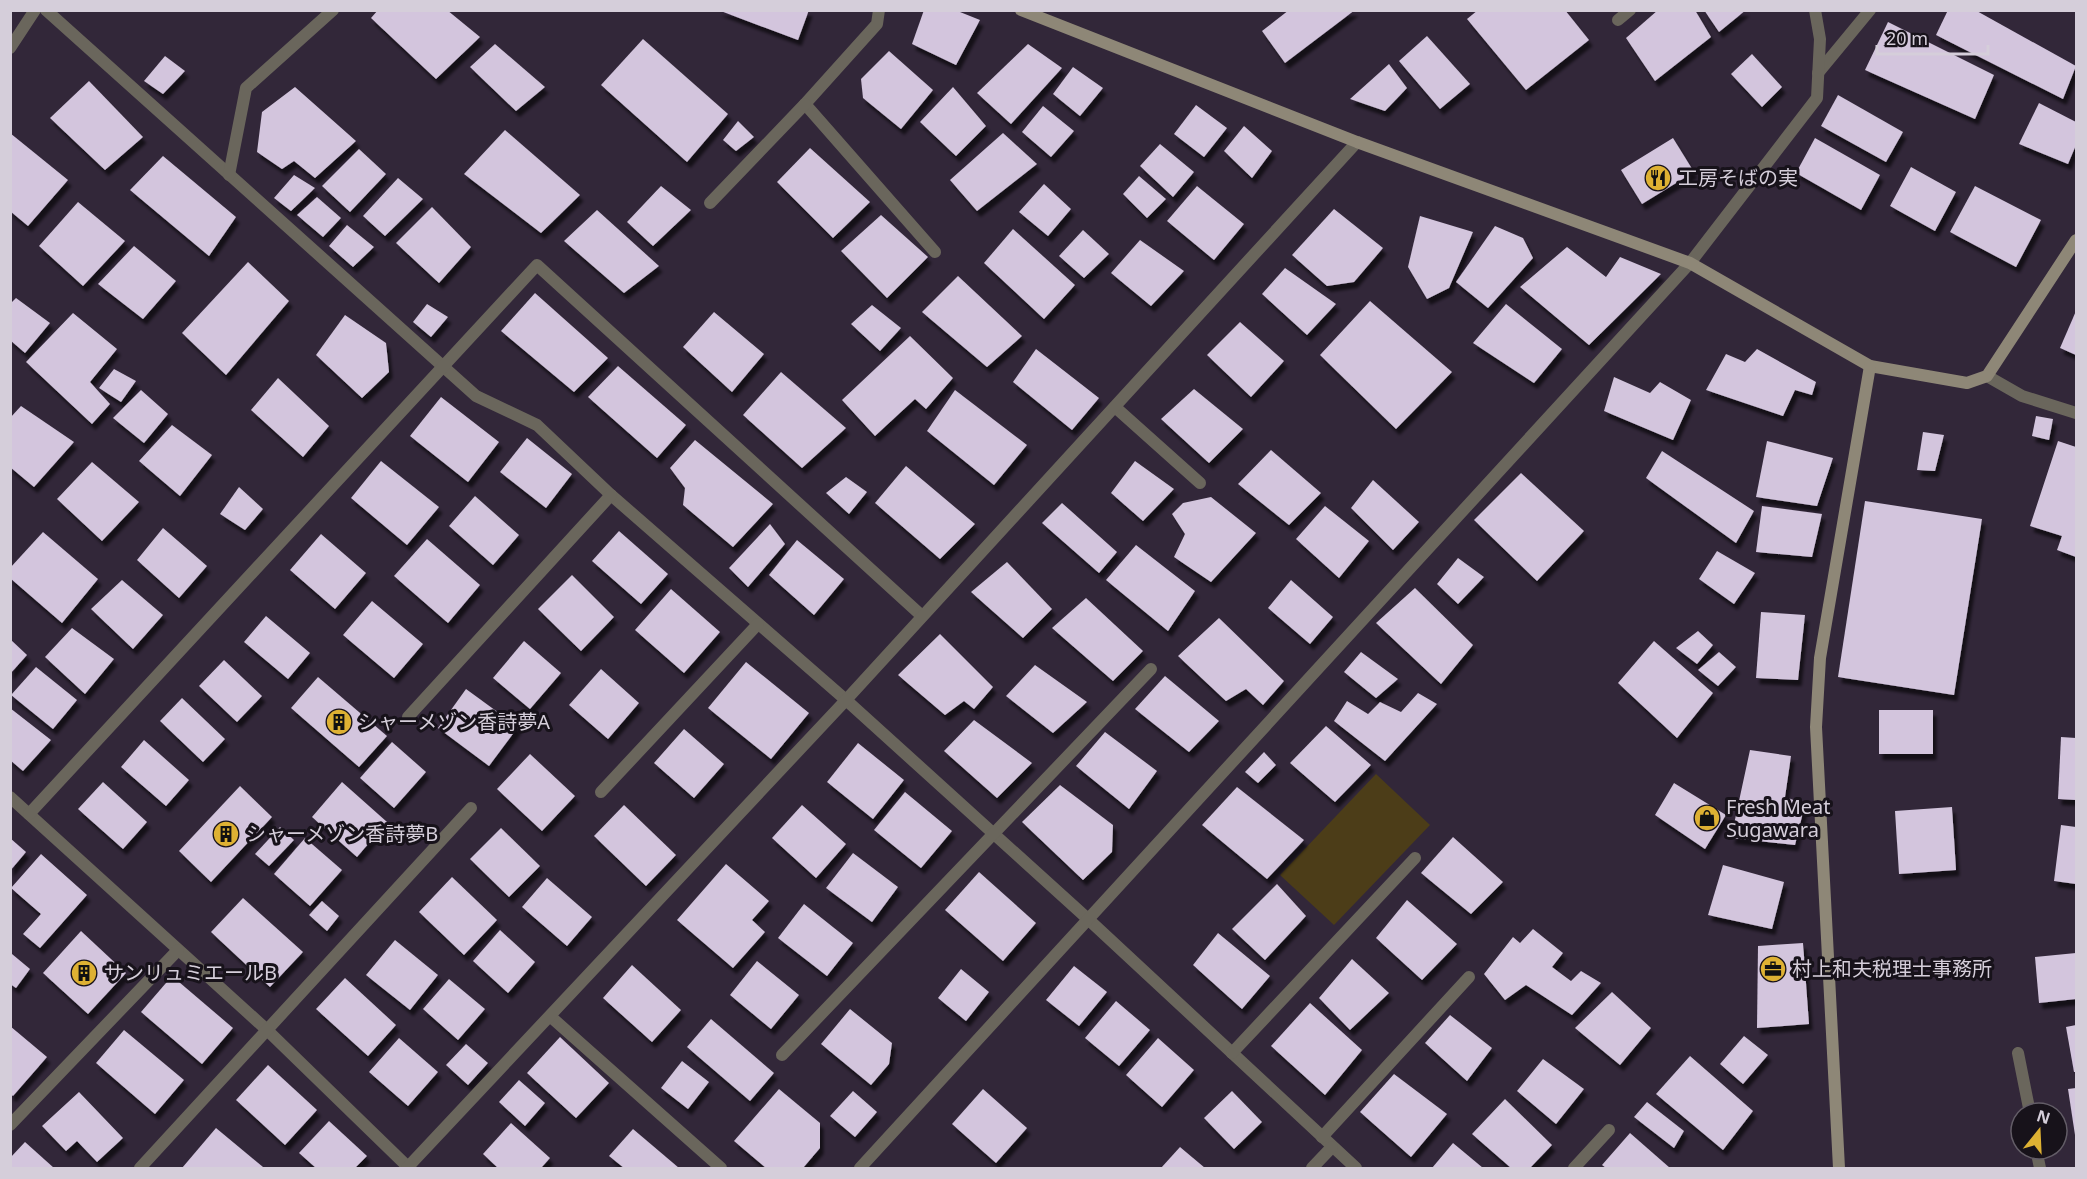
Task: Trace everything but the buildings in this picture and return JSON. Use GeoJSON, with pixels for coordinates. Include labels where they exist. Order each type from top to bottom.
{"type":"FeatureCollection","features":[{"type":"Feature","properties":{"kind":"street"},"geometry":{"type":"LineString","coordinates":[[10,48],[35,10]]}},
{"type":"Feature","properties":{"kind":"street"},"geometry":{"type":"LineString","coordinates":[[46,10],[476,396],[537,425],[611,495],[846,700],[1089,920],[1356,1168]]}},
{"type":"Feature","properties":{"kind":"street"},"geometry":{"type":"LineString","coordinates":[[230,175],[246,88],[333,10]]}},
{"type":"Feature","properties":{"kind":"street"},"geometry":{"type":"LineString","coordinates":[[710,203],[805,104],[877,24],[879,10]]}},
{"type":"Feature","properties":{"kind":"street"},"geometry":{"type":"LineString","coordinates":[[1021,10],[1357,142],[1690,263],[1870,366],[1967,383],[1987,376],[2076,240]]}},
{"type":"Feature","properties":{"kind":"street"},"geometry":{"type":"LineString","coordinates":[[1618,21],[1630,10]]}},
{"type":"Feature","properties":{"kind":"street"},"geometry":{"type":"LineString","coordinates":[[860,1168],[1690,263],[1817,98],[1821,39],[1815,10]]}},
{"type":"Feature","properties":{"kind":"street"},"geometry":{"type":"LineString","coordinates":[[1818,73],[1870,10]]}},
{"type":"Feature","properties":{"kind":"street"},"geometry":{"type":"LineString","coordinates":[[805,104],[935,252]]}},
{"type":"Feature","properties":{"kind":"street"},"geometry":{"type":"LineString","coordinates":[[10,797],[267,1030],[408,1168],[846,700],[1357,142]]}},
{"type":"Feature","properties":{"kind":"street"},"geometry":{"type":"LineString","coordinates":[[29,814],[537,265],[922,616]]}},
{"type":"Feature","properties":{"kind":"street"},"geometry":{"type":"LineString","coordinates":[[1839,1168],[1816,726],[1820,658],[1870,366]]}},
{"type":"Feature","properties":{"kind":"street"},"geometry":{"type":"LineString","coordinates":[[1987,376],[2022,396],[2076,412]]}},
{"type":"Feature","properties":{"kind":"street"},"geometry":{"type":"LineString","coordinates":[[1115,407],[1200,483]]}},
{"type":"Feature","properties":{"kind":"street"},"geometry":{"type":"LineString","coordinates":[[408,717],[611,495]]}},
{"type":"Feature","properties":{"kind":"street"},"geometry":{"type":"LineString","coordinates":[[601,792],[758,624]]}},
{"type":"Feature","properties":{"kind":"street"},"geometry":{"type":"LineString","coordinates":[[782,1055],[1151,669]]}},
{"type":"Feature","properties":{"kind":"street"},"geometry":{"type":"LineString","coordinates":[[140,1168],[471,808]]}},
{"type":"Feature","properties":{"kind":"street"},"geometry":{"type":"LineString","coordinates":[[1232,1053],[1415,858]]}},
{"type":"Feature","properties":{"kind":"street"},"geometry":{"type":"LineString","coordinates":[[10,1125],[178,950]]}},
{"type":"Feature","properties":{"kind":"street"},"geometry":{"type":"LineString","coordinates":[[1322,1137],[1469,976]]}},
{"type":"Feature","properties":{"kind":"street"},"geometry":{"type":"LineString","coordinates":[[551,1017],[721,1168]]}},
{"type":"Feature","properties":{"kind":"street"},"geometry":{"type":"LineString","coordinates":[[2018,1053],[2028,1101]]}},
{"type":"Feature","properties":{"kind":"street"},"geometry":{"type":"LineString","coordinates":[[1574,1168],[1609,1130]]}},
{"type":"Feature","properties":{"kind":"street"},"geometry":{"type":"LineString","coordinates":[[1312,1168],[1332,1147]]}},
{"type":"Feature","properties":{"kind":"shaded area"},"geometry":{"type":"Polygon","coordinates":[[[1376,774],[1430,825],[1334,925],[1280,875],[1376,774]]]}},
{"type":"Feature","properties":{"kind":"place","name":"工房そばの実"},"geometry":{"type":"Point","coordinates":[1658,178]}},
{"type":"Feature","properties":{"kind":"place","name":"シャーメゾン香詩夢A"},"geometry":{"type":"Point","coordinates":[339,722]}},
{"type":"Feature","properties":{"kind":"place","name":"Fresh Meat Sugawara"},"geometry":{"type":"Point","coordinates":[1707,818]}},
{"type":"Feature","properties":{"kind":"place","name":"シャーメゾン香詩夢B"},"geometry":{"type":"Point","coordinates":[226,834]}},
{"type":"Feature","properties":{"kind":"place","name":"村上和夫税理士事務所"},"geometry":{"type":"Point","coordinates":[1773,969]}},
{"type":"Feature","properties":{"kind":"place","name":"サンリュミエールB"},"geometry":{"type":"Point","coordinates":[84,973]}}]}
